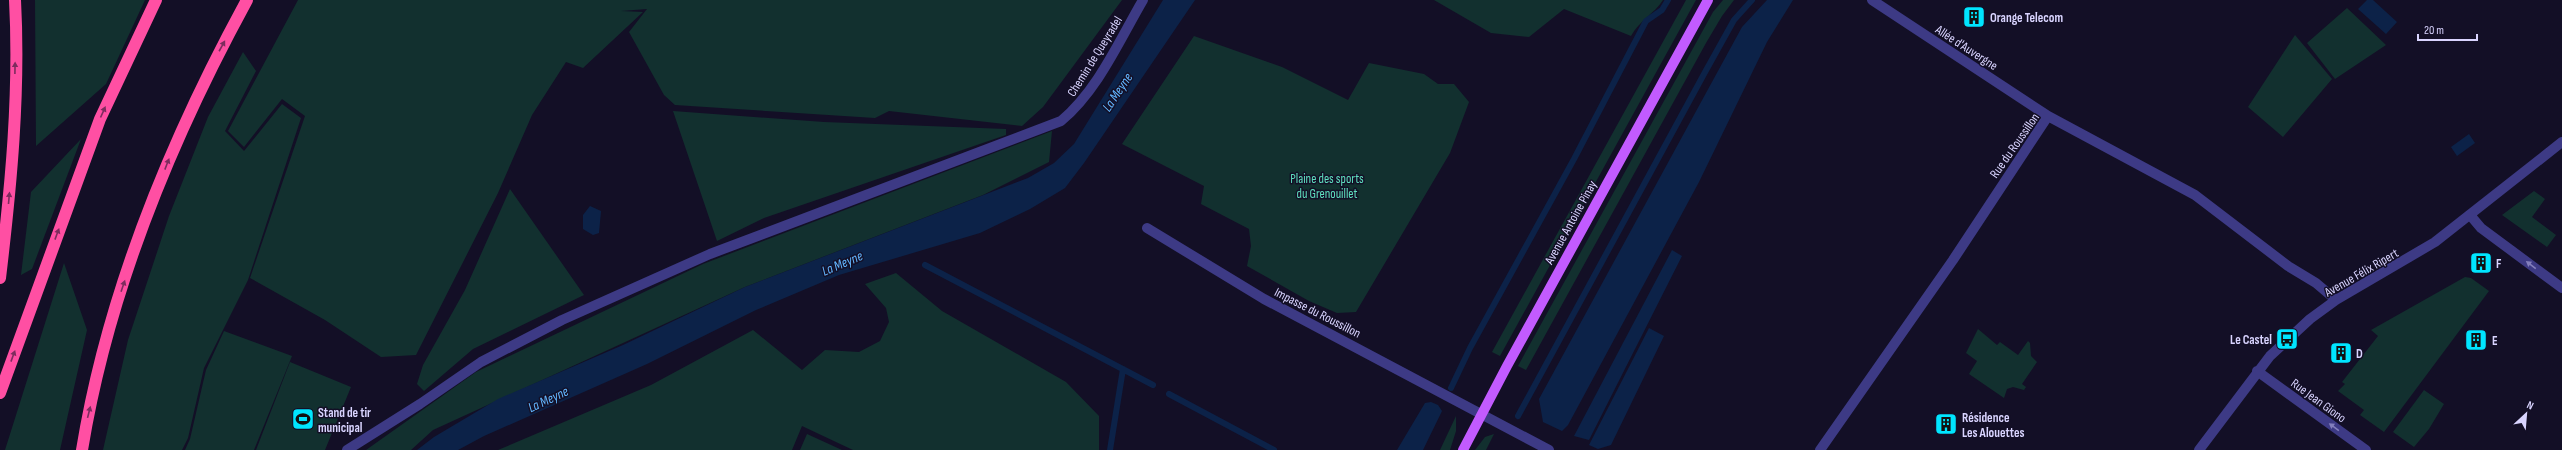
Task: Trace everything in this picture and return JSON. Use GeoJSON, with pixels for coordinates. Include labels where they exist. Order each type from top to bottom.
{"type":"FeatureCollection","features":[{"type":"Feature","properties":{"kind":"highway"},"geometry":{"type":"LineString","coordinates":[[0,278],[9,195],[15,99],[15,0]]}},
{"type":"Feature","properties":{"kind":"highway"},"geometry":{"type":"LineString","coordinates":[[0,393],[92,140],[124,64],[156,0]]}},
{"type":"Feature","properties":{"kind":"highway"},"geometry":{"type":"LineString","coordinates":[[82,450],[113,316],[143,226],[171,153],[208,71],[247,0]]}},
{"type":"Feature","properties":{"kind":"main road","name":"Avenue Antoine Pinay"},"geometry":{"type":"LineString","coordinates":[[1463,450],[1705,4],[1711,0]]}},
{"type":"Feature","properties":{"kind":"street","name":"Chemin de Queyradel"},"geometry":{"type":"LineString","coordinates":[[347,450],[420,404],[481,362],[562,320],[710,254],[1061,121],[1078,107],[1090,90],[1144,0]]}},
{"type":"Feature","properties":{"kind":"street","name":"Allée d'Auvergne"},"geometry":{"type":"LineString","coordinates":[[1872,0],[2048,116]]}},
{"type":"Feature","properties":{"kind":"street","name":"Rue du Roussillon"},"geometry":{"type":"LineString","coordinates":[[1820,450],[1950,263],[2048,116],[2195,195],[2288,266],[2316,283],[2336,300]]}},
{"type":"Feature","properties":{"kind":"street","name":"Avenue Félix Ripert"},"geometry":{"type":"LineString","coordinates":[[2199,450],[2257,371],[2287,339],[2336,300],[2410,259],[2470,215],[2562,142]]}},
{"type":"Feature","properties":{"kind":"street"},"geometry":{"type":"LineString","coordinates":[[2470,215],[2482,228],[2562,288]]}},
{"type":"Feature","properties":{"kind":"street","name":"Impasse du Roussillon"},"geometry":{"type":"LineString","coordinates":[[1147,228],[1264,299],[1482,413]]}},
{"type":"Feature","properties":{"kind":"street","name":"Rue Jean Giono"},"geometry":{"type":"LineString","coordinates":[[2257,371],[2366,450]]}},
{"type":"Feature","properties":{"kind":"street"},"geometry":{"type":"LineString","coordinates":[[1482,413],[1549,450]]}},
{"type":"Feature","properties":{"kind":"green space"},"geometry":{"type":"Polygon","coordinates":[[[35,0],[145,0],[106,84],[36,146],[35,0]]]}},
{"type":"Feature","properties":{"kind":"green space"},"geometry":{"type":"Polygon","coordinates":[[[298,0],[1122,0],[1043,107],[1022,126],[889,111],[875,118],[675,105],[664,95],[629,32],[647,9],[621,11],[643,12],[583,68],[566,62],[532,115],[498,193],[416,355],[381,357],[325,320],[250,278],[305,116],[282,99],[244,147],[228,131],[298,0]]]}},
{"type":"Feature","properties":{"kind":"green space"},"geometry":{"type":"Polygon","coordinates":[[[1434,0],[1663,0],[1638,26],[1631,36],[1564,9],[1529,37],[1491,33],[1434,0]]]}},
{"type":"Feature","properties":{"kind":"green space"},"geometry":{"type":"Polygon","coordinates":[[[1686,0],[1696,0],[1500,356],[1492,352],[1686,0]]]}},
{"type":"Feature","properties":{"kind":"green space"},"geometry":{"type":"Polygon","coordinates":[[[1723,0],[1734,0],[1722,16],[1706,43],[1526,370],[1518,366],[1713,12],[1723,0]]]}},
{"type":"Feature","properties":{"kind":"green space"},"geometry":{"type":"Polygon","coordinates":[[[2347,8],[2386,45],[2335,79],[2307,43],[2347,8]]]}},
{"type":"Feature","properties":{"kind":"green space"},"geometry":{"type":"Polygon","coordinates":[[[2295,35],[2332,79],[2283,137],[2248,107],[2295,35]]]}},
{"type":"Feature","properties":{"kind":"green space","name":"Plaine des sports du Grenouillet"},"geometry":{"type":"Polygon","coordinates":[[[1194,36],[1282,67],[1348,100],[1369,63],[1424,74],[1438,84],[1454,84],[1469,102],[1450,153],[1356,312],[1337,313],[1309,301],[1247,266],[1251,246],[1249,229],[1201,204],[1204,186],[1122,144],[1194,36]]]}},
{"type":"Feature","properties":{"kind":"green space"},"geometry":{"type":"Polygon","coordinates":[[[243,52],[256,71],[225,131],[244,151],[282,104],[301,118],[248,280],[204,368],[188,438],[182,450],[103,450],[128,340],[169,216],[208,117],[243,52]]]}},
{"type":"Feature","properties":{"kind":"green space"},"geometry":{"type":"Polygon","coordinates":[[[673,111],[824,122],[1006,129],[1006,135],[764,218],[717,241],[673,111]]]}},
{"type":"Feature","properties":{"kind":"green space"},"geometry":{"type":"Polygon","coordinates":[[[1052,131],[1049,162],[983,195],[745,287],[433,430],[411,450],[366,450],[476,372],[703,264],[1052,131]]]}},
{"type":"Feature","properties":{"kind":"green space"},"geometry":{"type":"Polygon","coordinates":[[[81,139],[32,269],[21,275],[31,192],[81,139]]]}},
{"type":"Feature","properties":{"kind":"green space"},"geometry":{"type":"Polygon","coordinates":[[[510,189],[584,295],[473,349],[424,391],[417,384],[423,365],[465,290],[510,189]]]}},
{"type":"Feature","properties":{"kind":"green space"},"geometry":{"type":"Polygon","coordinates":[[[2534,191],[2545,199],[2532,217],[2556,235],[2547,247],[2502,215],[2534,191]]]}},
{"type":"Feature","properties":{"kind":"green space"},"geometry":{"type":"Polygon","coordinates":[[[64,263],[87,330],[60,450],[5,450],[64,263]]]}},
{"type":"Feature","properties":{"kind":"green space"},"geometry":{"type":"Polygon","coordinates":[[[896,273],[942,311],[1066,382],[1099,416],[1099,450],[853,450],[802,426],[792,450],[498,450],[651,385],[753,330],[802,370],[825,350],[859,352],[880,341],[889,322],[886,308],[865,284],[896,273]]]}},
{"type":"Feature","properties":{"kind":"green space"},"geometry":{"type":"Polygon","coordinates":[[[2465,277],[2471,278],[2489,291],[2384,432],[2360,415],[2364,410],[2338,391],[2345,384],[2342,382],[2378,336],[2371,330],[2465,277]]]}},
{"type":"Feature","properties":{"kind":"green space"},"geometry":{"type":"Polygon","coordinates":[[[1978,329],[1997,345],[2000,342],[2018,355],[2028,341],[2030,343],[2031,356],[2037,362],[2022,384],[2026,387],[2024,390],[2013,387],[2007,389],[2004,398],[1969,374],[1977,361],[1966,353],[1978,329]]]}},
{"type":"Feature","properties":{"kind":"green space"},"geometry":{"type":"Polygon","coordinates":[[[224,331],[292,356],[254,450],[185,450],[190,439],[206,370],[224,331]]]}},
{"type":"Feature","properties":{"kind":"green space","name":"Stand de tir municipal"},"geometry":{"type":"Polygon","coordinates":[[[290,362],[351,387],[325,450],[256,450],[290,362]]]}},
{"type":"Feature","properties":{"kind":"green space"},"geometry":{"type":"Polygon","coordinates":[[[2424,390],[2444,404],[2429,429],[2414,447],[2393,432],[2424,390]]]}},
{"type":"Feature","properties":{"kind":"green space"},"geometry":{"type":"Polygon","coordinates":[[[1456,416],[1456,431],[1450,450],[1440,450],[1456,416]]]}},
{"type":"Feature","properties":{"kind":"green space"},"geometry":{"type":"Polygon","coordinates":[[[807,434],[842,450],[800,450],[807,434]]]}},
{"type":"Feature","properties":{"kind":"green space"},"geometry":{"type":"Polygon","coordinates":[[[1494,434],[1486,450],[1475,450],[1485,437],[1494,434]]]}},
{"type":"Feature","properties":{"kind":"water","name":"La Meyne"},"geometry":{"type":"Polygon","coordinates":[[[1163,0],[1195,0],[1084,163],[1065,188],[1030,209],[980,233],[839,275],[756,310],[647,364],[484,436],[458,450],[417,450],[434,437],[498,399],[623,345],[745,287],[1028,178],[1054,163],[1074,144],[1163,0]]]}},
{"type":"Feature","properties":{"kind":"water"},"geometry":{"type":"Polygon","coordinates":[[[1767,0],[1793,0],[1767,42],[1699,182],[1568,425],[1562,431],[1543,422],[1539,399],[1742,27],[1767,0]]]}},
{"type":"Feature","properties":{"kind":"water"},"geometry":{"type":"Polygon","coordinates":[[[2367,0],[2373,0],[2397,22],[2386,34],[2358,9],[2367,0]]]}},
{"type":"Feature","properties":{"kind":"water"},"geometry":{"type":"Polygon","coordinates":[[[2469,134],[2475,143],[2457,156],[2451,147],[2469,134]]]}},
{"type":"Feature","properties":{"kind":"water"},"geometry":{"type":"Polygon","coordinates":[[[590,206],[601,211],[599,233],[593,235],[583,229],[583,215],[590,206]]]}},
{"type":"Feature","properties":{"kind":"water"},"geometry":{"type":"Polygon","coordinates":[[[1672,250],[1682,256],[1589,440],[1574,436],[1672,250]]]}},
{"type":"Feature","properties":{"kind":"water"},"geometry":{"type":"Polygon","coordinates":[[[1649,328],[1664,336],[1611,445],[1598,449],[1589,445],[1649,328]]]}},
{"type":"Feature","properties":{"kind":"water"},"geometry":{"type":"Polygon","coordinates":[[[1431,402],[1438,405],[1442,411],[1423,450],[1397,450],[1425,403],[1431,402]]]}},
{"type":"Feature","properties":{"kind":"waterway"},"geometry":{"type":"LineString","coordinates":[[1451,388],[1470,348],[1574,159],[1646,21],[1662,10],[1668,0]]}},
{"type":"Feature","properties":{"kind":"waterway"},"geometry":{"type":"LineString","coordinates":[[1518,416],[1734,20],[1752,0]]}},
{"type":"Feature","properties":{"kind":"waterway"},"geometry":{"type":"LineString","coordinates":[[925,265],[1153,385]]}},
{"type":"Feature","properties":{"kind":"waterway"},"geometry":{"type":"LineString","coordinates":[[1110,450],[1123,369]]}},
{"type":"Feature","properties":{"kind":"waterway"},"geometry":{"type":"LineString","coordinates":[[1169,394],[1274,450]]}},
{"type":"Feature","properties":{"kind":"place","name":"Orange Telecom"},"geometry":{"type":"Point","coordinates":[1974,17]}},
{"type":"Feature","properties":{"kind":"place","name":"F"},"geometry":{"type":"Point","coordinates":[2481,263]}},
{"type":"Feature","properties":{"kind":"place","name":"Le Castel"},"geometry":{"type":"Point","coordinates":[2287,339]}},
{"type":"Feature","properties":{"kind":"place","name":"E"},"geometry":{"type":"Point","coordinates":[2476,340]}},
{"type":"Feature","properties":{"kind":"place","name":"D"},"geometry":{"type":"Point","coordinates":[2341,353]}},
{"type":"Feature","properties":{"kind":"place","name":"Stand de tir municipal"},"geometry":{"type":"Point","coordinates":[303,419]}},
{"type":"Feature","properties":{"kind":"place","name":"Résidence Les Alouettes"},"geometry":{"type":"Point","coordinates":[1946,424]}}]}
